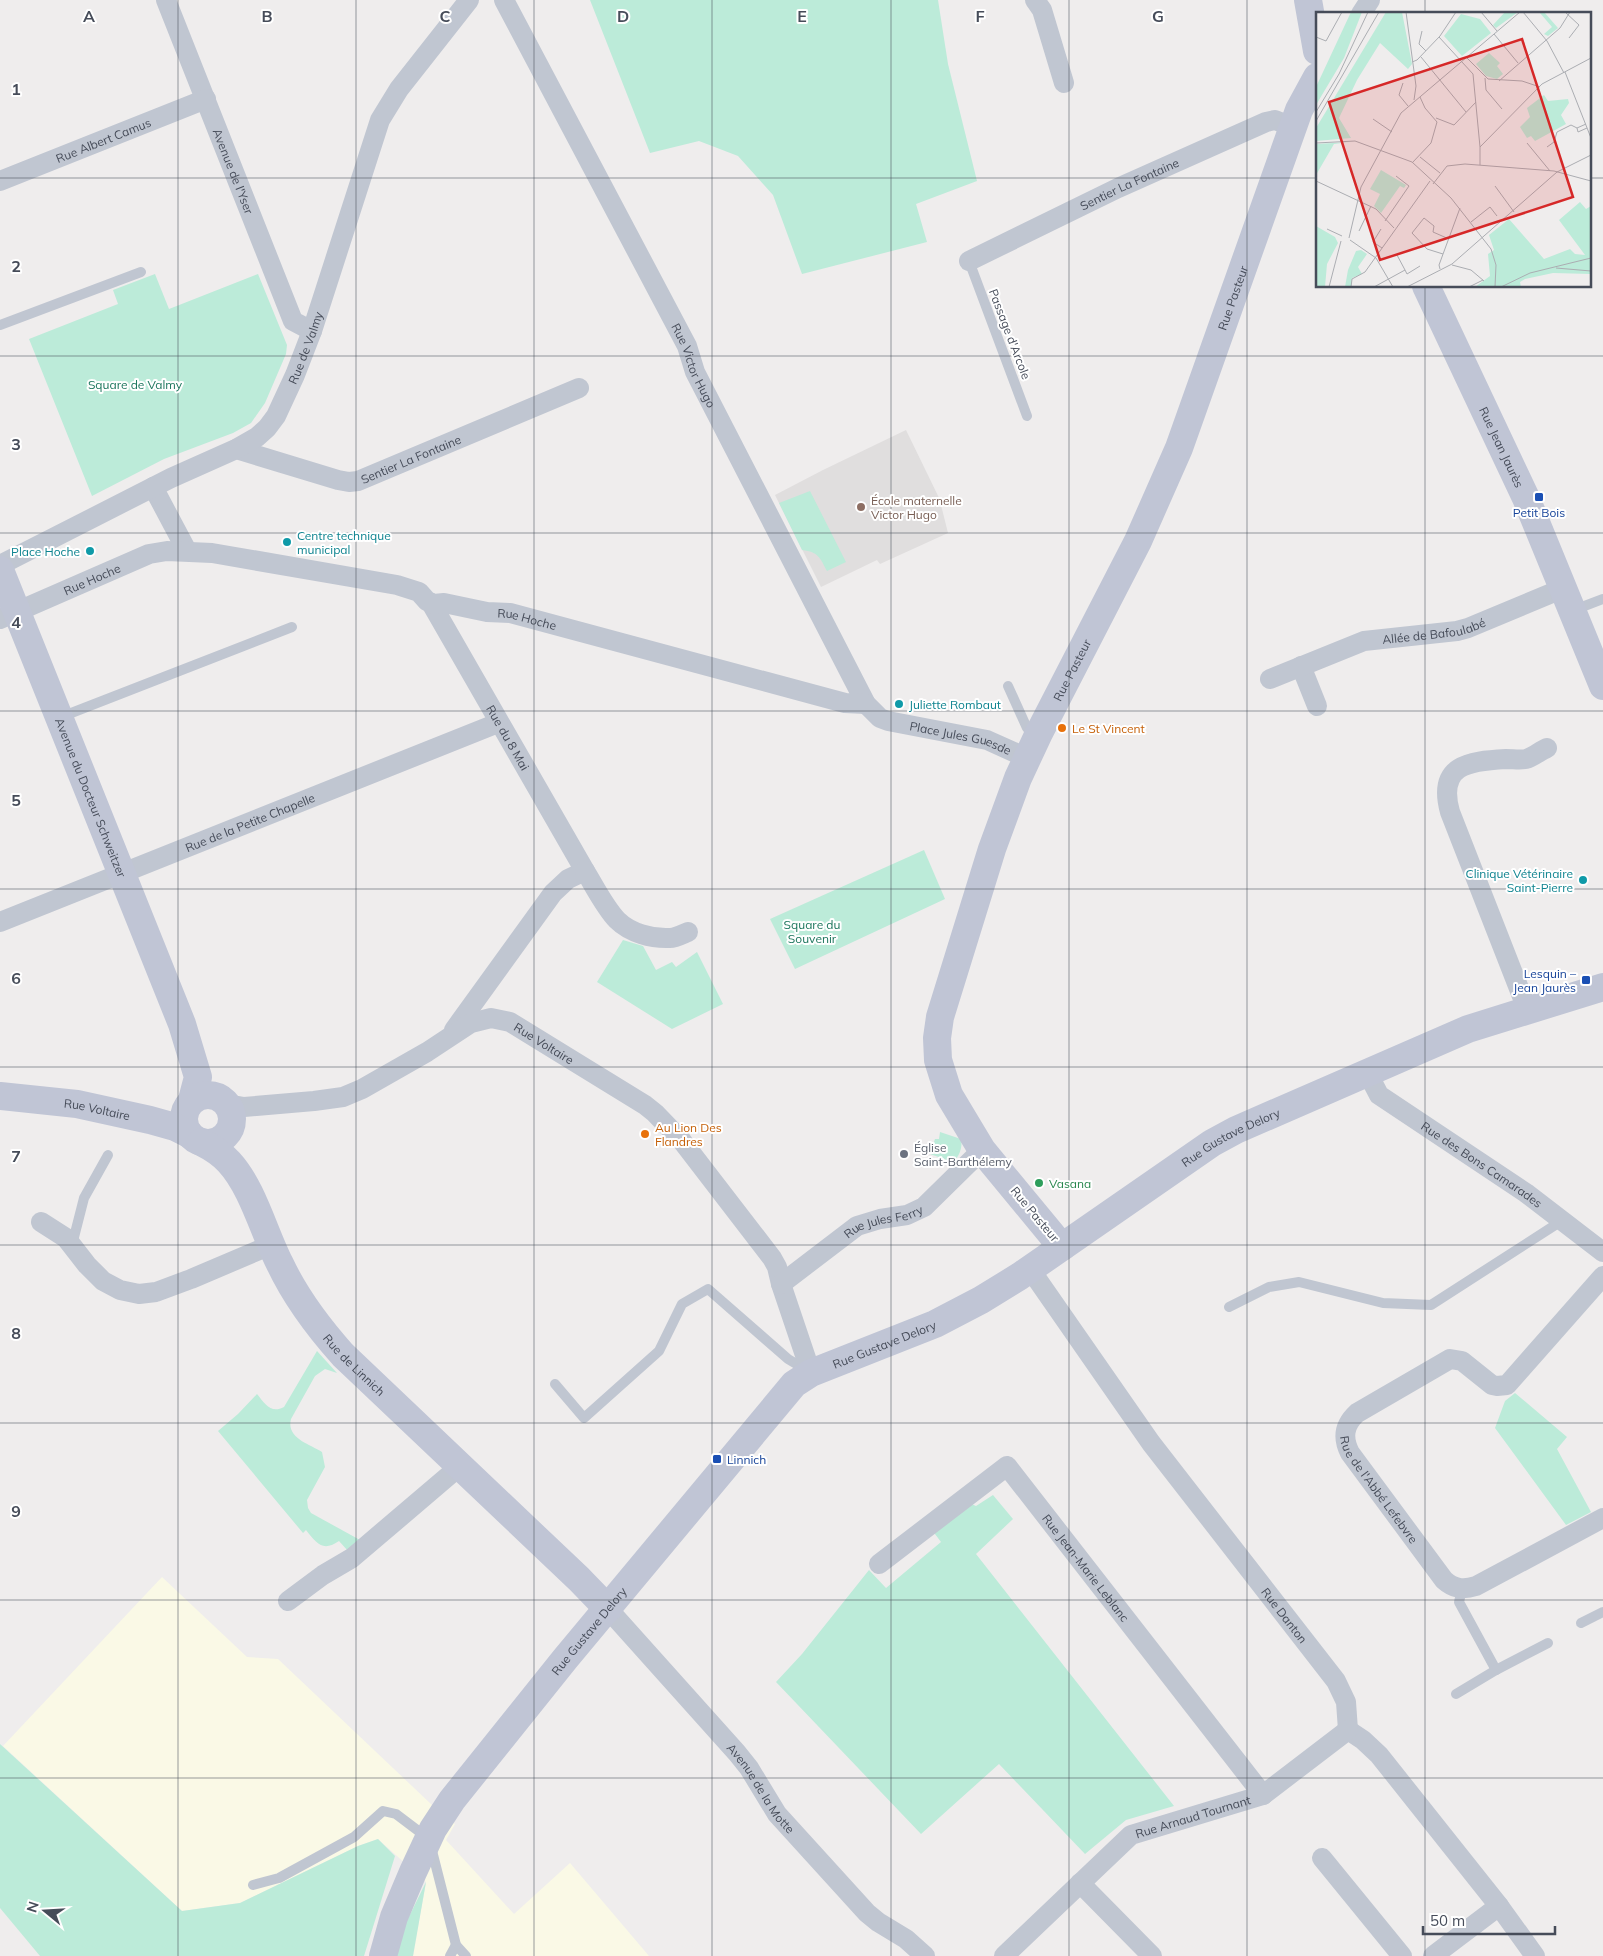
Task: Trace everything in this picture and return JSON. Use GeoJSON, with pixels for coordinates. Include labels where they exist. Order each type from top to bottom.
{"type":"FeatureCollection","features":[{"type":"Feature","properties":{"kind":"street","name":"Avenue de l'Yser"},"geometry":{"type":"LineString","coordinates":[[166,0],[293,321],[312,331]]}},
{"type":"Feature","properties":{"kind":"street","name":"Rue de Valmy"},"geometry":{"type":"LineString","coordinates":[[0,565],[153,487],[236,449],[257,437],[276,416],[312,331],[380,120],[400,89],[469,0]]}},
{"type":"Feature","properties":{"kind":"street","name":"Rue Victor Hugo"},"geometry":{"type":"LineString","coordinates":[[504,0],[688,346],[695,372],[866,704],[880,718],[892,722]]}},
{"type":"Feature","properties":{"kind":"street"},"geometry":{"type":"LineString","coordinates":[[1035,0],[1042,10],[1064,83]]}},
{"type":"Feature","properties":{"kind":"street"},"geometry":{"type":"LineString","coordinates":[[1308,0],[1316,45]]}},
{"type":"Feature","properties":{"kind":"street"},"geometry":{"type":"LineString","coordinates":[[1362,12],[1370,0]]}},
{"type":"Feature","properties":{"kind":"street","name":"Rue Pasteur"},"geometry":{"type":"LineString","coordinates":[[1062,1247],[982,1150],[950,1095],[940,1070],[936,1048],[938,1027],[992,849],[1027,758],[1038,733],[1127,564],[1179,448],[1293,127],[1306,95],[1316,79]]}},
{"type":"Feature","properties":{"kind":"street","name":"Rue Albert Camus"},"geometry":{"type":"LineString","coordinates":[[0,181],[206,99]]}},
{"type":"Feature","properties":{"kind":"street","name":"Sentier La Fontaine"},"geometry":{"type":"LineString","coordinates":[[968,261],[1118,188],[1266,122],[1275,120],[1293,127]]}},
{"type":"Feature","properties":{"kind":"street","name":"Rue Jean Jaurès"},"geometry":{"type":"LineString","coordinates":[[1427,288],[1520,485],[1603,686]]}},
{"type":"Feature","properties":{"kind":"street","name":"Sentier La Fontaine"},"geometry":{"type":"LineString","coordinates":[[236,449],[338,480],[358,481],[579,388]]}},
{"type":"Feature","properties":{"kind":"street"},"geometry":{"type":"LineString","coordinates":[[153,487],[187,551]]}},
{"type":"Feature","properties":{"kind":"street","name":"Rue Hoche"},"geometry":{"type":"LineString","coordinates":[[9,614],[149,554],[167,551],[212,553],[397,585],[419,592],[431,603],[487,612],[510,613],[845,703],[866,704]]}},
{"type":"Feature","properties":{"kind":"street","name":"Avenue du Docteur Schweitzer"},"geometry":{"type":"LineString","coordinates":[[0,570],[9,614],[61,717],[182,1024],[226,1111]]}},
{"type":"Feature","properties":{"kind":"street","name":"Allée de Bafoulabé"},"geometry":{"type":"LineString","coordinates":[[1270,679],[1364,641],[1457,631],[1568,599]]}},
{"type":"Feature","properties":{"kind":"street","name":"Rue du 8 Mai"},"geometry":{"type":"LineString","coordinates":[[431,603],[498,723],[585,871],[617,920],[629,928],[651,936],[672,938],[688,932]]}},
{"type":"Feature","properties":{"kind":"street"},"geometry":{"type":"LineString","coordinates":[[1301,666],[1317,706]]}},
{"type":"Feature","properties":{"kind":"street","name":"Place Jules Guesde"},"geometry":{"type":"LineString","coordinates":[[892,722],[987,740],[1027,758]]}},
{"type":"Feature","properties":{"kind":"street","name":"Rue de la Petite Chapelle"},"geometry":{"type":"LineString","coordinates":[[0,922],[498,723]]}},
{"type":"Feature","properties":{"kind":"street"},"geometry":{"type":"LineString","coordinates":[[1528,1009],[1450,812],[1445,791],[1450,776],[1462,767],[1482,762],[1527,759],[1546,748]]}},
{"type":"Feature","properties":{"kind":"street"},"geometry":{"type":"LineString","coordinates":[[446,1039],[467,1014],[553,893],[568,879],[585,871]]}},
{"type":"Feature","properties":{"kind":"street","name":"Rue Gustave Delory"},"geometry":{"type":"LineString","coordinates":[[383,1956],[394,1917],[429,1839],[442,1815],[465,1783],[787,1391],[802,1378],[951,1316],[988,1296],[1224,1136],[1250,1123],[1468,1029],[1603,987]]}},
{"type":"Feature","properties":{"kind":"street","name":"Rue Voltaire"},"geometry":{"type":"LineString","coordinates":[[226,1111],[244,1107],[314,1101],[352,1094],[428,1052],[471,1023],[482,1019],[500,1019],[510,1022],[644,1105],[682,1141],[772,1258],[777,1267],[780,1284],[811,1373]]}},
{"type":"Feature","properties":{"kind":"street","name":"Avenue du Docteur Schweitzer"},"geometry":{"type":"LineString","coordinates":[[182,1024],[198,1077],[191,1102]]}},
{"type":"Feature","properties":{"kind":"street","name":"Rue des Bons Camarades"},"geometry":{"type":"LineString","coordinates":[[1367,1072],[1379,1094],[1563,1220],[1603,1252]]}},
{"type":"Feature","properties":{"kind":"street","name":"Rue Voltaire"},"geometry":{"type":"LineString","coordinates":[[0,1084],[87,1096],[156,1110],[169,1110],[191,1102]]}},
{"type":"Feature","properties":{"kind":"street"},"geometry":{"type":"LineString","coordinates":[[207,1095],[226,1111],[219,1140],[212,1142],[195,1138],[185,1125],[184,1118],[191,1102],[207,1095]]}},
{"type":"Feature","properties":{"kind":"street","name":"Rue Voltaire"},"geometry":{"type":"LineString","coordinates":[[0,1096],[86,1105],[166,1124],[195,1138]]}},
{"type":"Feature","properties":{"kind":"street","name":"Rue de Linnich"},"geometry":{"type":"LineString","coordinates":[[226,1111],[230,1146],[245,1176],[250,1195],[271,1245],[296,1294],[324,1334],[343,1355],[579,1579],[608,1609]]}},
{"type":"Feature","properties":{"kind":"street","name":"Rue de Linnich"},"geometry":{"type":"LineString","coordinates":[[195,1138],[230,1162],[250,1195]]}},
{"type":"Feature","properties":{"kind":"street","name":"Rue Jules Ferry"},"geometry":{"type":"LineString","coordinates":[[780,1284],[857,1226],[880,1219],[906,1215],[924,1207],[982,1150]]}},
{"type":"Feature","properties":{"kind":"street"},"geometry":{"type":"LineString","coordinates":[[41,1222],[59,1233],[72,1245],[87,1265],[103,1281],[120,1290],[139,1294],[156,1292],[271,1245]]}},
{"type":"Feature","properties":{"kind":"street","name":"Rue Danton"},"geometry":{"type":"LineString","coordinates":[[1030,1269],[1151,1443],[1336,1681],[1346,1702],[1348,1730]]}},
{"type":"Feature","properties":{"kind":"street","name":"Rue de l'Abbé Lefebvre"},"geometry":{"type":"LineString","coordinates":[[1462,1589],[1455,1588],[1444,1580],[1350,1453],[1345,1439],[1346,1425],[1357,1413],[1450,1359],[1462,1361],[1492,1384],[1497,1386],[1507,1385],[1603,1276]]}},
{"type":"Feature","properties":{"kind":"street"},"geometry":{"type":"LineString","coordinates":[[288,1601],[322,1574],[352,1558],[460,1466]]}},
{"type":"Feature","properties":{"kind":"street","name":"Rue Jean-Marie Leblanc"},"geometry":{"type":"LineString","coordinates":[[879,1564],[1007,1466],[1263,1795]]}},
{"type":"Feature","properties":{"kind":"street"},"geometry":{"type":"LineString","coordinates":[[1462,1589],[1476,1586],[1602,1522]]}},
{"type":"Feature","properties":{"kind":"street","name":"Avenue de la Motte"},"geometry":{"type":"LineString","coordinates":[[608,1609],[737,1753],[754,1775],[771,1806],[872,1918],[906,1939],[925,1956]]}},
{"type":"Feature","properties":{"kind":"street"},"geometry":{"type":"LineString","coordinates":[[1348,1730],[1363,1740],[1379,1755],[1499,1906],[1536,1956]]}},
{"type":"Feature","properties":{"kind":"street","name":"Rue Arnaud Tournant"},"geometry":{"type":"LineString","coordinates":[[1004,1956],[1131,1835],[1263,1795],[1348,1730]]}},
{"type":"Feature","properties":{"kind":"street"},"geometry":{"type":"LineString","coordinates":[[1322,1858],[1402,1956]]}},
{"type":"Feature","properties":{"kind":"street"},"geometry":{"type":"LineString","coordinates":[[1080,1883],[1152,1956]]}},
{"type":"Feature","properties":{"kind":"street"},"geometry":{"type":"LineString","coordinates":[[1432,1956],[1499,1906]]}},
{"type":"Feature","properties":{"kind":"lane","name":"Passage d'Arcole"},"geometry":{"type":"LineString","coordinates":[[968,261],[1027,416]]}},
{"type":"Feature","properties":{"kind":"lane"},"geometry":{"type":"LineString","coordinates":[[0,324],[141,272]]}},
{"type":"Feature","properties":{"kind":"lane"},"geometry":{"type":"LineString","coordinates":[[1568,599],[1603,599]]}},
{"type":"Feature","properties":{"kind":"lane"},"geometry":{"type":"LineString","coordinates":[[61,717],[292,627]]}},
{"type":"Feature","properties":{"kind":"lane"},"geometry":{"type":"LineString","coordinates":[[1008,686],[1027,728],[1038,733]]}},
{"type":"Feature","properties":{"kind":"lane"},"geometry":{"type":"LineString","coordinates":[[72,1245],[84,1198],[108,1154]]}},
{"type":"Feature","properties":{"kind":"lane"},"geometry":{"type":"LineString","coordinates":[[1229,1307],[1268,1287],[1299,1282],[1383,1303],[1430,1305],[1563,1220]]}},
{"type":"Feature","properties":{"kind":"lane"},"geometry":{"type":"LineString","coordinates":[[555,1384],[584,1418],[659,1351],[682,1304],[708,1289],[788,1358],[811,1373]]}},
{"type":"Feature","properties":{"kind":"lane"},"geometry":{"type":"LineString","coordinates":[[1462,1589],[1459,1602],[1496,1670]]}},
{"type":"Feature","properties":{"kind":"lane"},"geometry":{"type":"LineString","coordinates":[[1581,1623],[1603,1612]]}},
{"type":"Feature","properties":{"kind":"lane"},"geometry":{"type":"LineString","coordinates":[[1456,1694],[1496,1670],[1548,1643]]}},
{"type":"Feature","properties":{"kind":"lane"},"geometry":{"type":"LineString","coordinates":[[253,1885],[279,1878],[354,1837],[384,1812],[396,1814],[429,1839],[456,1945],[466,1956]]}},
{"type":"Feature","properties":{"kind":"lane"},"geometry":{"type":"LineString","coordinates":[[450,1956],[456,1945]]}},
{"type":"Feature","properties":{"kind":"shaded area","name":"École maternelle Victor Hugo"},"geometry":{"type":"Polygon","coordinates":[[[906,430],[942,504],[948,533],[880,564],[877,560],[821,587],[775,495],[906,430]]]}},
{"type":"Feature","properties":{"kind":"shaded area"},"geometry":{"type":"Polygon","coordinates":[[[162,1577],[247,1657],[278,1659],[432,1805],[455,1824],[446,1840],[514,1914],[570,1863],[649,1956],[413,1956],[426,1882],[378,1839],[358,1846],[240,1903],[182,1911],[3,1746],[162,1577]]]}},
{"type":"Feature","properties":{"kind":"green space"},"geometry":{"type":"Polygon","coordinates":[[[590,0],[938,0],[948,64],[977,181],[916,204],[927,242],[802,274],[773,195],[738,156],[699,141],[650,153],[590,0]]]}},
{"type":"Feature","properties":{"kind":"green space","name":"Square de Valmy"},"geometry":{"type":"Polygon","coordinates":[[[155,274],[169,309],[258,274],[287,345],[286,354],[265,403],[251,423],[233,433],[164,459],[92,496],[29,339],[118,304],[113,290],[155,274]]]}},
{"type":"Feature","properties":{"kind":"green space"},"geometry":{"type":"Polygon","coordinates":[[[810,491],[846,562],[827,571],[816,554],[802,550],[779,503],[810,491]]]}},
{"type":"Feature","properties":{"kind":"green space","name":"Square du Souvenir"},"geometry":{"type":"Polygon","coordinates":[[[924,850],[945,899],[795,969],[770,919],[924,850]]]}},
{"type":"Feature","properties":{"kind":"green space"},"geometry":{"type":"Polygon","coordinates":[[[623,940],[643,946],[656,970],[672,962],[676,967],[697,952],[723,1004],[672,1029],[597,982],[623,940]]]}},
{"type":"Feature","properties":{"kind":"green space"},"geometry":{"type":"Polygon","coordinates":[[[940,1132],[961,1139],[960,1152],[953,1162],[930,1154],[931,1149],[934,1149],[932,1147],[935,1139],[939,1139],[940,1132]]]}},
{"type":"Feature","properties":{"kind":"green space"},"geometry":{"type":"Polygon","coordinates":[[[317,1351],[337,1373],[325,1369],[315,1376],[291,1419],[290,1426],[295,1436],[322,1452],[325,1467],[307,1500],[308,1508],[311,1513],[360,1540],[348,1551],[339,1541],[329,1546],[324,1546],[317,1543],[306,1530],[303,1533],[218,1431],[257,1394],[272,1409],[284,1407],[317,1351]]]}},
{"type":"Feature","properties":{"kind":"green space"},"geometry":{"type":"Polygon","coordinates":[[[1515,1393],[1567,1437],[1557,1449],[1591,1512],[1566,1525],[1495,1428],[1505,1401],[1515,1393]]]}},
{"type":"Feature","properties":{"kind":"green space"},"geometry":{"type":"Polygon","coordinates":[[[993,1495],[1013,1519],[976,1554],[1174,1806],[1126,1820],[1085,1854],[999,1764],[921,1834],[776,1682],[802,1654],[869,1570],[886,1588],[941,1542],[932,1530],[969,1503],[976,1506],[993,1495]]]}},
{"type":"Feature","properties":{"kind":"green space"},"geometry":{"type":"Polygon","coordinates":[[[0,1744],[182,1911],[240,1903],[358,1846],[378,1839],[395,1856],[364,1956],[40,1956],[0,1908],[0,1744]]]}},
{"type":"Feature","properties":{"kind":"green space"},"geometry":{"type":"Polygon","coordinates":[[[426,1882],[413,1956],[394,1956],[398,1939],[426,1882]]]}},
{"type":"Feature","properties":{"kind":"place","name":"Petit Bois"},"geometry":{"type":"Point","coordinates":[1539,497]}},
{"type":"Feature","properties":{"kind":"place","name":"École maternelle Victor Hugo"},"geometry":{"type":"Point","coordinates":[861,507]}},
{"type":"Feature","properties":{"kind":"place","name":"Centre technique municipal"},"geometry":{"type":"Point","coordinates":[287,542]}},
{"type":"Feature","properties":{"kind":"place","name":"Place Hoche"},"geometry":{"type":"Point","coordinates":[90,551]}},
{"type":"Feature","properties":{"kind":"place","name":"Juliette Rombaut"},"geometry":{"type":"Point","coordinates":[899,704]}},
{"type":"Feature","properties":{"kind":"place","name":"Le St Vincent"},"geometry":{"type":"Point","coordinates":[1062,728]}},
{"type":"Feature","properties":{"kind":"place","name":"Clinique Vétérinaire Saint-Pierre"},"geometry":{"type":"Point","coordinates":[1583,880]}},
{"type":"Feature","properties":{"kind":"place","name":"Lesquin – Jean Jaurès"},"geometry":{"type":"Point","coordinates":[1586,980]}},
{"type":"Feature","properties":{"kind":"place","name":"Au Lion Des Flandres"},"geometry":{"type":"Point","coordinates":[645,1134]}},
{"type":"Feature","properties":{"kind":"place","name":"Église Saint-Barthélemy"},"geometry":{"type":"Point","coordinates":[904,1154]}},
{"type":"Feature","properties":{"kind":"place","name":"Vasana"},"geometry":{"type":"Point","coordinates":[1039,1183]}},
{"type":"Feature","properties":{"kind":"place","name":"Linnich"},"geometry":{"type":"Point","coordinates":[717,1459]}}]}
